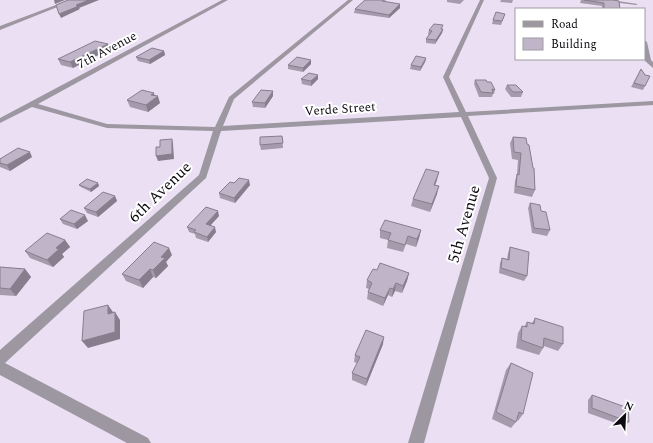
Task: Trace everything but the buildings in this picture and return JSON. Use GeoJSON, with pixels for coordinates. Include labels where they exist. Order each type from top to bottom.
{"type":"FeatureCollection","features":[{"type":"Feature","properties":{"kind":"street"},"geometry":{"type":"LineString","coordinates":[[0,28],[74,0]]}},
{"type":"Feature","properties":{"kind":"street","name":"7th Avenue"},"geometry":{"type":"LineString","coordinates":[[0,121],[226,0]]}},
{"type":"Feature","properties":{"kind":"street","name":"6th Avenue"},"geometry":{"type":"LineString","coordinates":[[0,358],[203,176],[218,129],[231,98],[351,0]]}},
{"type":"Feature","properties":{"kind":"street","name":"5th Avenue"},"geometry":{"type":"LineString","coordinates":[[416,443],[493,178],[446,77],[482,0]]}},
{"type":"Feature","properties":{"kind":"street"},"geometry":{"type":"LineString","coordinates":[[598,0],[620,2],[621,7],[636,6]]}},
{"type":"Feature","properties":{"kind":"street"},"geometry":{"type":"LineString","coordinates":[[645,47],[648,61],[653,66]]}},
{"type":"Feature","properties":{"kind":"street","name":"Verde Street"},"geometry":{"type":"LineString","coordinates":[[31,104],[107,126],[218,129],[653,103]]}},
{"type":"Feature","properties":{"kind":"street"},"geometry":{"type":"LineString","coordinates":[[0,368],[143,443]]}}]}
